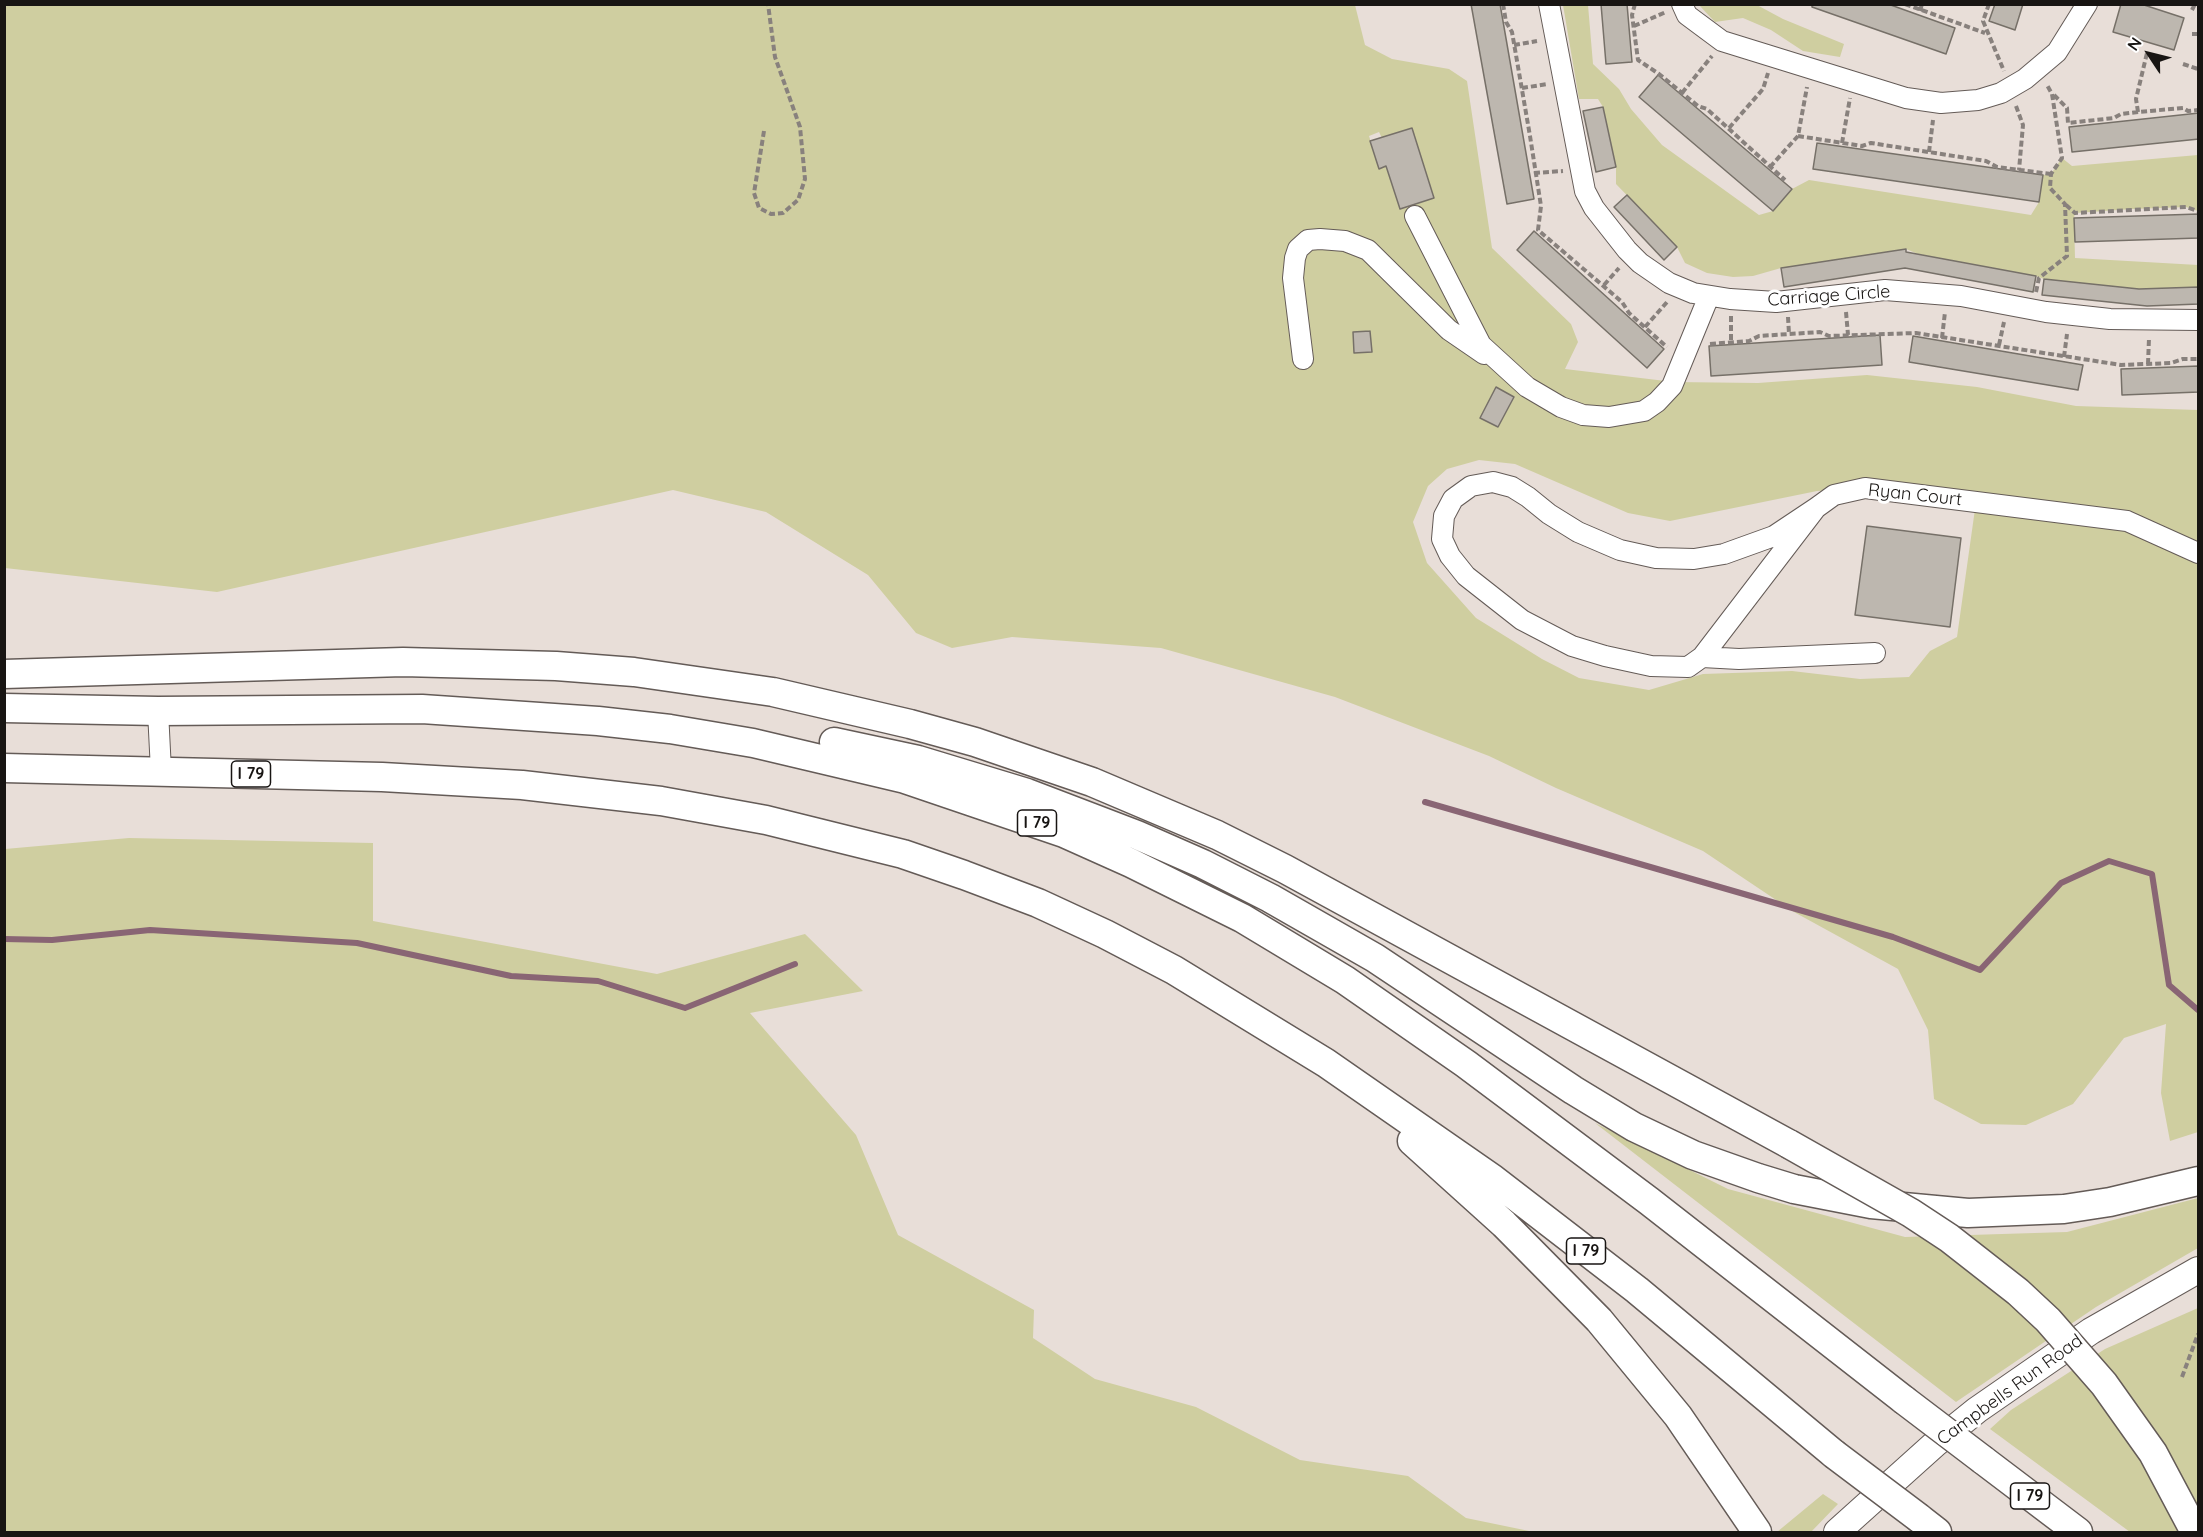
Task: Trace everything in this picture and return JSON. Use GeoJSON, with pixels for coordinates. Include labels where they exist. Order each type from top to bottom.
{"type":"FeatureCollection","features":[{"type":"Feature","properties":{"kind":"highway"},"geometry":{"type":"LineString","coordinates":[[4,674],[392,662],[556,666],[634,672],[742,687],[842,707],[975,742],[1081,778],[1217,835],[1285,869],[1873,1190],[1950,1238],[1986,1265],[2040,1313],[2084,1361],[2153,1453],[2195,1533]]}},
{"type":"Feature","properties":{"kind":"highway","name":"I 79"},"geometry":{"type":"LineString","coordinates":[[4,708],[158,711],[422,709],[598,721],[670,729],[836,761],[905,779],[994,809],[1103,850],[1242,918],[1345,980],[1466,1064],[1649,1200],[2078,1533]]}},
{"type":"Feature","properties":{"kind":"highway"},"geometry":{"type":"LineString","coordinates":[[670,729],[783,736],[883,752],[1027,793],[1137,835],[1203,864],[1324,928],[1425,989],[1573,1089],[1634,1127],[1693,1155],[1785,1187],[1871,1204],[1968,1213],[2064,1209],[2110,1202],[2199,1181]]}},
{"type":"Feature","properties":{"kind":"highway","name":"I 79"},"geometry":{"type":"LineString","coordinates":[[4,768],[382,777],[545,788],[661,801],[742,816],[903,854],[1038,903],[1105,934],[1174,970],[1326,1063],[1493,1179],[1628,1283],[1834,1454],[1928,1526]]}},
{"type":"Feature","properties":{"kind":"highway"},"geometry":{"type":"LineString","coordinates":[[1326,1063],[1504,1224],[1599,1320],[1678,1416],[1757,1533]]}},
{"type":"Feature","properties":{"kind":"main road","name":"Campbells Run Road"},"geometry":{"type":"LineString","coordinates":[[1837,1533],[1936,1443],[2001,1393],[2091,1331],[2199,1270]]}},
{"type":"Feature","properties":{"kind":"street","name":"Carriage Circle"},"geometry":{"type":"LineString","coordinates":[[1549,4],[1585,191],[1611,232],[1640,263],[1669,283],[1709,296],[1776,302],[1885,290],[1961,296],[2046,312],[2199,320]]}},
{"type":"Feature","properties":{"kind":"street"},"geometry":{"type":"LineString","coordinates":[[1677,7],[1722,41],[1906,98],[1934,102],[1978,100],[2011,87],[2057,52],[2087,4]]}},
{"type":"Feature","properties":{"kind":"street"},"geometry":{"type":"LineString","coordinates":[[1415,216],[1481,345],[1527,387],[1562,407],[1583,415],[1609,417],[1644,411],[1672,386],[1709,296]]}},
{"type":"Feature","properties":{"kind":"street"},"geometry":{"type":"LineString","coordinates":[[1304,359],[1293,278],[1295,258],[1299,249],[1308,240],[1320,239],[1345,241],[1368,250],[1449,330],[1506,369]]}},
{"type":"Feature","properties":{"kind":"street"},"geometry":{"type":"LineString","coordinates":[[1816,508],[1774,536],[1724,554],[1694,559],[1656,558],[1620,550],[1578,532],[1512,488],[1493,482],[1471,486],[1453,499],[1444,516],[1442,538],[1450,556],[1466,576],[1522,620],[1572,646],[1651,666],[1688,667],[1702,657],[1739,659],[1875,653]]}},
{"type":"Feature","properties":{"kind":"street","name":"Ryan Court"},"geometry":{"type":"LineString","coordinates":[[1702,657],[1816,508],[1834,495],[1864,488],[2127,521],[2199,553]]}},
{"type":"Feature","properties":{"kind":"street"},"geometry":{"type":"LineString","coordinates":[[158,711],[161,771]]}},
{"type":"Feature","properties":{"kind":"path"},"geometry":{"type":"LineString","coordinates":[[764,131],[754,193],[759,208],[771,214],[783,213],[798,200],[805,178],[800,127],[775,57],[768,4]]}},
{"type":"Feature","properties":{"kind":"path"},"geometry":{"type":"LineString","coordinates":[[1503,4],[1506,22],[1512,32],[1541,206],[1538,230],[1604,285],[1667,347]]}},
{"type":"Feature","properties":{"kind":"path"},"geometry":{"type":"LineString","coordinates":[[1635,4],[1634,26],[1638,60],[1729,128],[1785,180]]}},
{"type":"Feature","properties":{"kind":"path"},"geometry":{"type":"LineString","coordinates":[[1905,4],[1986,33]]}},
{"type":"Feature","properties":{"kind":"path"},"geometry":{"type":"LineString","coordinates":[[1920,11],[1922,4]]}},
{"type":"Feature","properties":{"kind":"path"},"geometry":{"type":"LineString","coordinates":[[1989,4],[1983,21],[1986,33],[2001,64]]}},
{"type":"Feature","properties":{"kind":"path"},"geometry":{"type":"LineString","coordinates":[[2192,10],[2194,4]]}},
{"type":"Feature","properties":{"kind":"path"},"geometry":{"type":"LineString","coordinates":[[1634,26],[1677,7]]}},
{"type":"Feature","properties":{"kind":"path"},"geometry":{"type":"LineString","coordinates":[[2192,34],[2199,34]]}},
{"type":"Feature","properties":{"kind":"path"},"geometry":{"type":"LineString","coordinates":[[1682,93],[1722,41]]}},
{"type":"Feature","properties":{"kind":"path"},"geometry":{"type":"LineString","coordinates":[[2138,112],[2136,99],[2147,52]]}},
{"type":"Feature","properties":{"kind":"path"},"geometry":{"type":"LineString","coordinates":[[1729,128],[1763,89],[1773,58]]}},
{"type":"Feature","properties":{"kind":"path"},"geometry":{"type":"LineString","coordinates":[[2183,64],[2199,69]]}},
{"type":"Feature","properties":{"kind":"path"},"geometry":{"type":"LineString","coordinates":[[2037,69],[2052,94],[2067,108],[2068,123],[2114,118],[2121,114],[2138,112],[2183,108],[2188,111],[2199,110]]}},
{"type":"Feature","properties":{"kind":"path"},"geometry":{"type":"LineString","coordinates":[[1770,168],[1798,136],[1801,111],[1811,70]]}},
{"type":"Feature","properties":{"kind":"path"},"geometry":{"type":"LineString","coordinates":[[1522,88],[1563,82]]}},
{"type":"Feature","properties":{"kind":"path"},"geometry":{"type":"LineString","coordinates":[[1842,142],[1854,83]]}},
{"type":"Feature","properties":{"kind":"path"},"geometry":{"type":"LineString","coordinates":[[2011,87],[2023,125],[2019,170]]}},
{"type":"Feature","properties":{"kind":"path"},"geometry":{"type":"LineString","coordinates":[[2052,94],[2062,158],[2051,174],[2050,188],[2075,213],[2186,207],[2199,211]]}},
{"type":"Feature","properties":{"kind":"path"},"geometry":{"type":"LineString","coordinates":[[1929,152],[1934,102]]}},
{"type":"Feature","properties":{"kind":"path"},"geometry":{"type":"LineString","coordinates":[[1798,136],[1862,146],[1871,143],[1986,161],[1997,167],[2051,174]]}},
{"type":"Feature","properties":{"kind":"path"},"geometry":{"type":"LineString","coordinates":[[1534,173],[1542,172]]}},
{"type":"Feature","properties":{"kind":"path"},"geometry":{"type":"LineString","coordinates":[[2039,278],[2067,256],[2065,204]]}},
{"type":"Feature","properties":{"kind":"path"},"geometry":{"type":"LineString","coordinates":[[1604,285],[1609,279]]}},
{"type":"Feature","properties":{"kind":"path"},"geometry":{"type":"LineString","coordinates":[[1645,327],[1658,313]]}},
{"type":"Feature","properties":{"kind":"path"},"geometry":{"type":"LineString","coordinates":[[2148,364],[2150,319]]}},
{"type":"Feature","properties":{"kind":"path"},"geometry":{"type":"LineString","coordinates":[[1706,344],[1749,341],[1759,336],[1820,332],[1829,336],[1916,333],[2121,365],[2199,359]]}},
{"type":"Feature","properties":{"kind":"path"},"geometry":{"type":"LineString","coordinates":[[2182,1377],[2199,1334]]}},
{"type":"Feature","properties":{"kind":"green space"},"geometry":{"type":"Polygon","coordinates":[[[5,5],[1355,5],[1365,45],[1392,59],[1449,69],[1467,81],[1492,248],[1571,324],[1578,342],[1565,369],[1674,382],[1758,383],[1867,375],[1977,387],[2076,406],[2198,410],[2198,1132],[2170,1141],[2161,1093],[2166,1024],[2124,1038],[2073,1104],[2026,1125],[1981,1124],[1934,1099],[1928,1030],[1898,969],[1794,912],[1703,851],[1556,788],[1489,756],[1335,697],[1161,648],[1012,637],[952,648],[916,633],[868,575],[766,512],[673,490],[217,592],[5,568],[5,5]],[[1379,132],[1369,136],[1379,168],[1386,166],[1400,209],[1434,198],[1382,138],[1379,132]],[[1496,388],[1480,418],[1498,427],[1514,398],[1496,388]],[[1479,460],[1447,469],[1428,486],[1413,522],[1427,563],[1476,618],[1542,659],[1579,678],[1649,690],[1703,674],[1792,671],[1860,679],[1909,677],[1930,651],[1957,637],[1976,502],[1865,488],[1817,491],[1670,521],[1628,513],[1515,464],[1479,460]]]}},
{"type":"Feature","properties":{"kind":"green space"},"geometry":{"type":"Polygon","coordinates":[[[1563,5],[1588,5],[1593,64],[1619,89],[1631,109],[1662,145],[1759,215],[1773,211],[1792,189],[1809,180],[2031,215],[2039,202],[2043,175],[2051,174],[2062,158],[2072,166],[2198,155],[2198,211],[2186,207],[2133,209],[2075,213],[2074,218],[2075,258],[2198,265],[2198,287],[2145,290],[2044,279],[1918,254],[1906,249],[1781,268],[1753,276],[1733,277],[1707,273],[1685,263],[1677,247],[1616,184],[1616,167],[1603,107],[1598,99],[1579,99],[1563,5]]]}},
{"type":"Feature","properties":{"kind":"green space"},"geometry":{"type":"Polygon","coordinates":[[[1699,5],[1757,5],[1783,19],[1844,44],[1840,57],[1803,51],[1771,30],[1743,18],[1715,22],[1699,5]]]}},
{"type":"Feature","properties":{"kind":"green space"},"geometry":{"type":"Polygon","coordinates":[[[129,838],[373,843],[373,921],[657,974],[805,934],[863,991],[750,1013],[856,1135],[898,1235],[1034,1310],[1033,1338],[1095,1379],[1196,1407],[1300,1460],[1408,1476],[1466,1518],[1534,1532],[5,1532],[5,849],[129,838]]]}},
{"type":"Feature","properties":{"kind":"green space"},"geometry":{"type":"Polygon","coordinates":[[[1595,1123],[1728,1189],[1905,1237],[2067,1232],[2198,1198],[2198,1248],[2096,1307],[1956,1402],[1595,1123]]]}},
{"type":"Feature","properties":{"kind":"green space"},"geometry":{"type":"Polygon","coordinates":[[[2198,1308],[2197,1532],[2130,1532],[1990,1429],[2011,1410],[2105,1349],[2198,1308]]]}},
{"type":"Feature","properties":{"kind":"green space"},"geometry":{"type":"Polygon","coordinates":[[[1823,1494],[1838,1504],[1811,1532],[1777,1532],[1823,1494]]]}},
{"type":"Feature","properties":{"kind":"building"},"geometry":{"type":"Polygon","coordinates":[[[1471,4],[1500,4],[1534,199],[1507,204],[1471,4]]]}},
{"type":"Feature","properties":{"kind":"building"},"geometry":{"type":"Polygon","coordinates":[[[1601,4],[1627,4],[1632,62],[1606,64],[1601,4]]]}},
{"type":"Feature","properties":{"kind":"building"},"geometry":{"type":"Polygon","coordinates":[[[1812,4],[1888,4],[1955,28],[1946,54],[1812,7],[1812,4]]]}},
{"type":"Feature","properties":{"kind":"building"},"geometry":{"type":"Polygon","coordinates":[[[1995,4],[2023,4],[2015,30],[1989,21],[1995,4]]]}},
{"type":"Feature","properties":{"kind":"building"},"geometry":{"type":"Polygon","coordinates":[[[2121,4],[2141,4],[2184,18],[2174,50],[2113,32],[2121,4]]]}},
{"type":"Feature","properties":{"kind":"building"},"geometry":{"type":"Polygon","coordinates":[[[1658,75],[1792,189],[1773,211],[1639,97],[1658,75]]]}},
{"type":"Feature","properties":{"kind":"building"},"geometry":{"type":"Polygon","coordinates":[[[1603,107],[1616,167],[1596,172],[1583,111],[1603,107]]]}},
{"type":"Feature","properties":{"kind":"building"},"geometry":{"type":"Polygon","coordinates":[[[2199,113],[2199,139],[2072,152],[2069,127],[2199,113]]]}},
{"type":"Feature","properties":{"kind":"building"},"geometry":{"type":"Polygon","coordinates":[[[1412,128],[1434,198],[1400,209],[1386,166],[1379,169],[1370,141],[1412,128]]]}},
{"type":"Feature","properties":{"kind":"building"},"geometry":{"type":"Polygon","coordinates":[[[1817,143],[2043,175],[2039,202],[1813,169],[1817,143]]]}},
{"type":"Feature","properties":{"kind":"building"},"geometry":{"type":"Polygon","coordinates":[[[1627,195],[1677,247],[1664,260],[1614,207],[1627,195]]]}},
{"type":"Feature","properties":{"kind":"building"},"geometry":{"type":"Polygon","coordinates":[[[2199,214],[2199,238],[2075,242],[2074,218],[2199,214]]]}},
{"type":"Feature","properties":{"kind":"building"},"geometry":{"type":"Polygon","coordinates":[[[1534,231],[1664,349],[1647,368],[1517,250],[1534,231]]]}},
{"type":"Feature","properties":{"kind":"building"},"geometry":{"type":"Polygon","coordinates":[[[1906,249],[1906,252],[2036,276],[2033,292],[1905,268],[1784,287],[1781,268],[1906,249]]]}},
{"type":"Feature","properties":{"kind":"building"},"geometry":{"type":"Polygon","coordinates":[[[2044,279],[2139,289],[2199,287],[2199,304],[2147,306],[2042,295],[2044,279]]]}},
{"type":"Feature","properties":{"kind":"building"},"geometry":{"type":"Polygon","coordinates":[[[1370,331],[1372,352],[1354,353],[1353,332],[1370,331]]]}},
{"type":"Feature","properties":{"kind":"building"},"geometry":{"type":"Polygon","coordinates":[[[1880,335],[1882,365],[1711,376],[1709,346],[1880,335]]]}},
{"type":"Feature","properties":{"kind":"building"},"geometry":{"type":"Polygon","coordinates":[[[1913,336],[2083,365],[2078,390],[1909,362],[1913,336]]]}},
{"type":"Feature","properties":{"kind":"building"},"geometry":{"type":"Polygon","coordinates":[[[2199,366],[2199,392],[2122,395],[2121,369],[2199,366]]]}},
{"type":"Feature","properties":{"kind":"building"},"geometry":{"type":"Polygon","coordinates":[[[1496,387],[1514,397],[1498,427],[1480,418],[1496,387]]]}},
{"type":"Feature","properties":{"kind":"building"},"geometry":{"type":"Polygon","coordinates":[[[1867,526],[1961,538],[1950,627],[1855,615],[1867,526]]]}},
{"type":"Feature","properties":{"kind":"waterway"},"geometry":{"type":"LineString","coordinates":[[1425,802],[1893,937],[1980,970],[2061,883],[2109,861],[2152,874],[2169,985],[2198,1010]]}},
{"type":"Feature","properties":{"kind":"waterway"},"geometry":{"type":"LineString","coordinates":[[4,939],[52,940],[150,930],[357,943],[511,976],[598,981],[685,1008],[795,964]]}}]}
